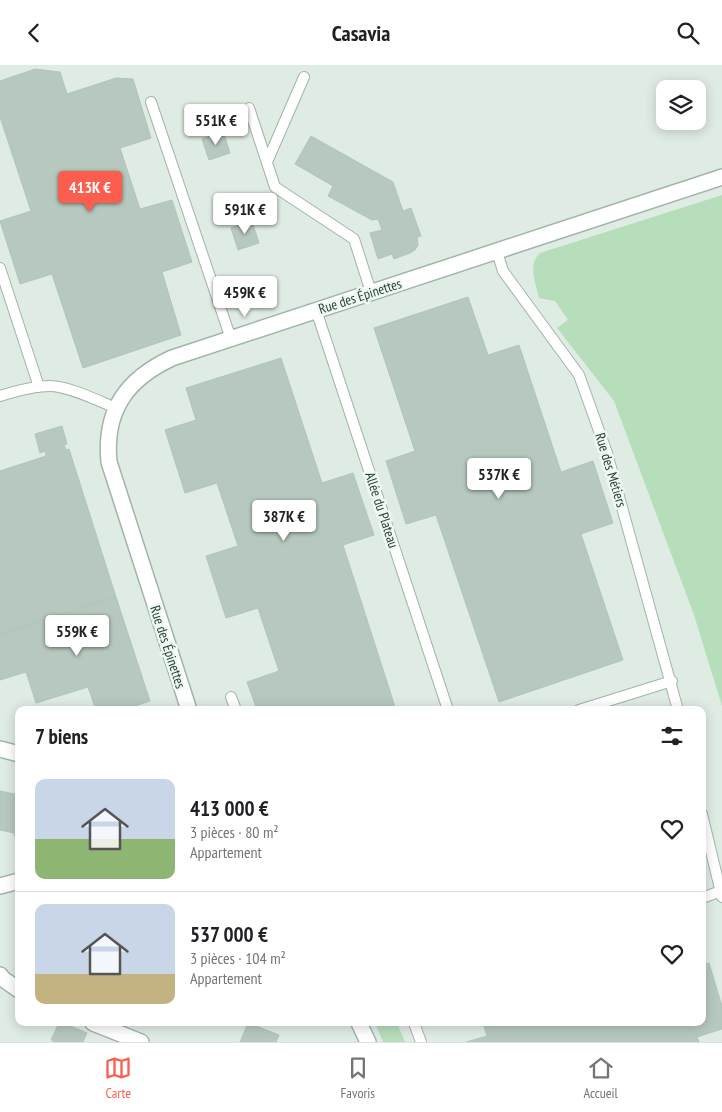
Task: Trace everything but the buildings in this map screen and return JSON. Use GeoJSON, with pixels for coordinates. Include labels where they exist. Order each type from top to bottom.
{"type":"FeatureCollection","features":[{"type":"Feature","properties":{"kind":"street","name":"Rue des Épinettes"},"geometry":{"type":"LineString","coordinates":[[187,706],[109,462],[110,426],[123,394],[136,380],[157,365],[172,358],[722,177]]}},
{"type":"Feature","properties":{"kind":"street"},"geometry":{"type":"LineString","coordinates":[[0,749],[15,752]]}},
{"type":"Feature","properties":{"kind":"street"},"geometry":{"type":"LineString","coordinates":[[0,886],[15,882]]}},
{"type":"Feature","properties":{"kind":"street"},"geometry":{"type":"LineString","coordinates":[[0,975],[15,987]]}},
{"type":"Feature","properties":{"kind":"street"},"geometry":{"type":"LineString","coordinates":[[100,1026],[141,1042]]}},
{"type":"Feature","properties":{"kind":"street"},"geometry":{"type":"LineString","coordinates":[[360,1026],[368,1042]]}},
{"type":"Feature","properties":{"kind":"lane"},"geometry":{"type":"LineString","coordinates":[[267,162],[304,77]]}},
{"type":"Feature","properties":{"kind":"lane"},"geometry":{"type":"LineString","coordinates":[[151,102],[231,339]]}},
{"type":"Feature","properties":{"kind":"lane"},"geometry":{"type":"LineString","coordinates":[[249,108],[275,187],[354,239],[371,292]]}},
{"type":"Feature","properties":{"kind":"lane","name":"Rue des Métiers"},"geometry":{"type":"LineString","coordinates":[[496,252],[503,271],[579,375],[607,453],[672,681],[677,706]]}},
{"type":"Feature","properties":{"kind":"lane"},"geometry":{"type":"LineString","coordinates":[[0,268],[39,387]]}},
{"type":"Feature","properties":{"kind":"lane","name":"Allée du Plateau"},"geometry":{"type":"LineString","coordinates":[[316,311],[447,706]]}},
{"type":"Feature","properties":{"kind":"lane"},"geometry":{"type":"LineString","coordinates":[[0,396],[18,390],[50,385],[86,395],[116,408]]}},
{"type":"Feature","properties":{"kind":"lane"},"geometry":{"type":"LineString","coordinates":[[592,706],[672,681]]}},
{"type":"Feature","properties":{"kind":"lane"},"geometry":{"type":"LineString","coordinates":[[231,697],[234,706]]}},
{"type":"Feature","properties":{"kind":"lane"},"geometry":{"type":"LineString","coordinates":[[706,831],[721,894],[706,897]]}},
{"type":"Feature","properties":{"kind":"lane"},"geometry":{"type":"LineString","coordinates":[[415,1026],[421,1042]]}},
{"type":"Feature","properties":{"kind":"green space"},"geometry":{"type":"Polygon","coordinates":[[[722,195],[722,706],[694,615],[614,401],[557,328],[568,320],[555,301],[539,298],[533,269],[536,258],[540,253],[722,195]]]}},
{"type":"Feature","properties":{"kind":"green space"},"geometry":{"type":"Polygon","coordinates":[[[376,1026],[398,1026],[405,1042],[383,1042],[376,1026]]]}}]}
